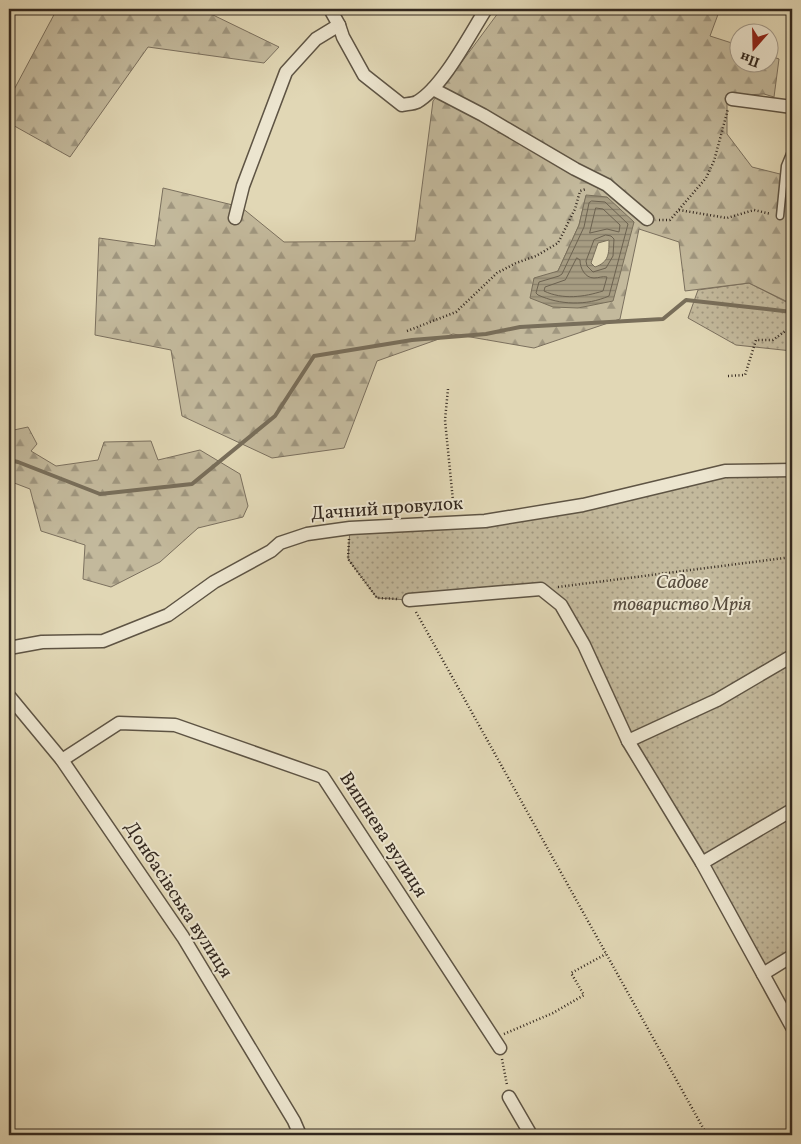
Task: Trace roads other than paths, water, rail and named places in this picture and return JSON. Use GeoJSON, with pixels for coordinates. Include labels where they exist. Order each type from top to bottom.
{"type":"FeatureCollection","features":[{"type":"Feature","properties":{"kind":"street"},"geometry":{"type":"LineString","coordinates":[[330,9],[364,75],[402,105],[416,102],[433,90],[486,9]]}},
{"type":"Feature","properties":{"kind":"street"},"geometry":{"type":"LineString","coordinates":[[235,218],[243,186],[286,72],[316,39],[339,25]]}},
{"type":"Feature","properties":{"kind":"street"},"geometry":{"type":"LineString","coordinates":[[433,90],[483,115],[575,169],[607,185],[647,219]]}},
{"type":"Feature","properties":{"kind":"street"},"geometry":{"type":"LineString","coordinates":[[732,99],[792,107]]}},
{"type":"Feature","properties":{"kind":"street","name":"Дачний провулок"},"geometry":{"type":"LineString","coordinates":[[9,648],[42,642],[103,641],[168,615],[214,582],[271,551],[280,543],[306,534],[350,528],[485,521],[583,505],[725,471],[792,470]]}},
{"type":"Feature","properties":{"kind":"street"},"geometry":{"type":"LineString","coordinates":[[410,600],[541,589],[561,605],[584,645],[628,741],[702,864],[792,1026]]}},
{"type":"Feature","properties":{"kind":"street"},"geometry":{"type":"LineString","coordinates":[[628,741],[717,700],[792,656]]}},
{"type":"Feature","properties":{"kind":"street","name":"Донбасівська вулиця"},"geometry":{"type":"LineString","coordinates":[[9,696],[62,760],[183,937],[294,1121],[300,1135]]}},
{"type":"Feature","properties":{"kind":"street","name":"Вишнева вулиця"},"geometry":{"type":"LineString","coordinates":[[62,760],[119,723],[176,725],[323,778],[497,1043]]}},
{"type":"Feature","properties":{"kind":"street"},"geometry":{"type":"LineString","coordinates":[[702,864],[792,810]]}},
{"type":"Feature","properties":{"kind":"street"},"geometry":{"type":"LineString","coordinates":[[763,974],[792,956]]}},
{"type":"Feature","properties":{"kind":"street"},"geometry":{"type":"LineString","coordinates":[[510,1097],[531,1135]]}},
{"type":"Feature","properties":{"kind":"lane"},"geometry":{"type":"LineString","coordinates":[[780,216],[785,166],[792,149]]}},
{"type":"Feature","properties":{"kind":"water"},"geometry":{"type":"Polygon","coordinates":[[[586,195],[607,197],[634,222],[613,301],[578,308],[553,307],[530,298],[534,278],[558,271],[579,225],[586,195]],[[609,240],[598,243],[591,263],[595,267],[606,260],[609,240]]]}},
{"type":"Feature","properties":{"kind":"waterway"},"geometry":{"type":"LineString","coordinates":[[9,460],[100,494],[192,484],[275,416],[314,356],[412,340],[486,334],[520,327],[663,319],[686,300],[792,312]]}},
{"type":"Feature","properties":{"kind":"park label","name":"Садове товариство Мрія"},"geometry":{"type":"Point","coordinates":[682,594]}}]}
